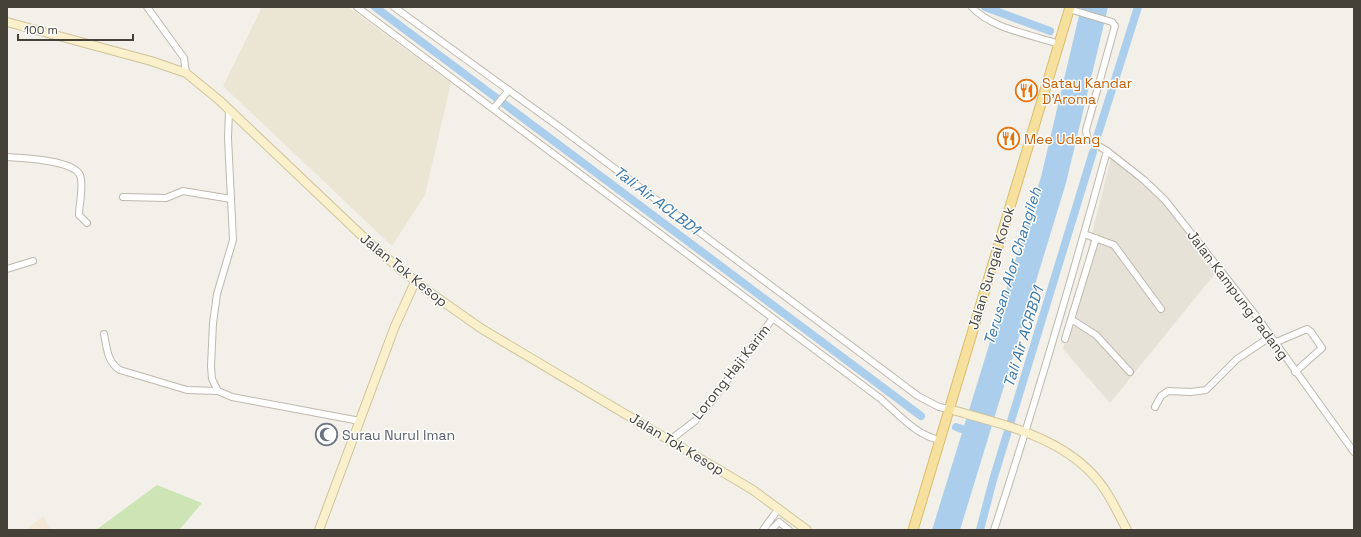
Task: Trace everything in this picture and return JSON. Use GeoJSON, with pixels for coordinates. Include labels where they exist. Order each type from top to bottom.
{"type":"FeatureCollection","features":[{"type":"Feature","properties":{"kind":"main road","name":"Jalan Sungai Korok"},"geometry":{"type":"LineString","coordinates":[[913,530],[940,440],[953,410],[1059,44],[1073,10]]}},
{"type":"Feature","properties":{"kind":"street"},"geometry":{"type":"LineString","coordinates":[[147,7],[184,58],[186,73]]}},
{"type":"Feature","properties":{"kind":"street"},"geometry":{"type":"LineString","coordinates":[[357,7],[881,399],[921,433],[929,438],[940,440]]}},
{"type":"Feature","properties":{"kind":"street"},"geometry":{"type":"LineString","coordinates":[[394,7],[509,90],[912,392],[930,403],[1022,431],[1059,447],[1083,466],[1105,489],[1127,530]]}},
{"type":"Feature","properties":{"kind":"street"},"geometry":{"type":"LineString","coordinates":[[972,7],[978,14],[989,21],[1059,44]]}},
{"type":"Feature","properties":{"kind":"street","name":"Jalan Kampung Padang"},"geometry":{"type":"LineString","coordinates":[[1073,10],[1109,21],[1114,24],[1115,29],[1086,134],[1092,143],[1107,151],[1144,180],[1165,200],[1257,317],[1274,343],[1354,452]]}},
{"type":"Feature","properties":{"kind":"street","name":"Jalan Tok Kesop"},"geometry":{"type":"LineString","coordinates":[[7,22],[151,61],[186,73],[229,110],[331,208],[415,282],[482,329],[753,490],[807,530]]}},
{"type":"Feature","properties":{"kind":"street"},"geometry":{"type":"LineString","coordinates":[[494,108],[509,90]]}},
{"type":"Feature","properties":{"kind":"street"},"geometry":{"type":"LineString","coordinates":[[218,391],[212,379],[211,366],[213,324],[217,294],[233,240],[228,138],[229,110]]}},
{"type":"Feature","properties":{"kind":"street"},"geometry":{"type":"LineString","coordinates":[[994,530],[1022,431],[1084,234],[1107,151]]}},
{"type":"Feature","properties":{"kind":"street"},"geometry":{"type":"LineString","coordinates":[[7,157],[51,162],[68,167],[77,172],[81,181],[79,215],[87,223]]}},
{"type":"Feature","properties":{"kind":"street"},"geometry":{"type":"LineString","coordinates":[[123,197],[161,199],[183,191],[231,199]]}},
{"type":"Feature","properties":{"kind":"street"},"geometry":{"type":"LineString","coordinates":[[1084,234],[1114,245],[1161,309]]}},
{"type":"Feature","properties":{"kind":"street"},"geometry":{"type":"LineString","coordinates":[[1065,339],[1096,238]]}},
{"type":"Feature","properties":{"kind":"street"},"geometry":{"type":"LineString","coordinates":[[7,269],[33,261]]}},
{"type":"Feature","properties":{"kind":"street"},"geometry":{"type":"LineString","coordinates":[[319,530],[399,316],[415,282]]}},
{"type":"Feature","properties":{"kind":"street","name":"Lorong Haji Karim"},"geometry":{"type":"LineString","coordinates":[[670,440],[695,421],[718,393],[773,318]]}},
{"type":"Feature","properties":{"kind":"street"},"geometry":{"type":"LineString","coordinates":[[1071,319],[1096,335],[1130,372]]}},
{"type":"Feature","properties":{"kind":"street"},"geometry":{"type":"LineString","coordinates":[[1274,343],[1307,329],[1312,332],[1322,348],[1295,372]]}},
{"type":"Feature","properties":{"kind":"street"},"geometry":{"type":"LineString","coordinates":[[104,334],[111,363],[120,370],[187,390],[218,391],[232,397],[360,421]]}},
{"type":"Feature","properties":{"kind":"street"},"geometry":{"type":"LineString","coordinates":[[1155,407],[1161,396],[1168,391],[1191,392],[1206,390],[1237,359],[1270,337]]}},
{"type":"Feature","properties":{"kind":"street"},"geometry":{"type":"LineString","coordinates":[[324,530],[329,506]]}},
{"type":"Feature","properties":{"kind":"street"},"geometry":{"type":"LineString","coordinates":[[762,530],[779,508]]}},
{"type":"Feature","properties":{"kind":"street"},"geometry":{"type":"LineString","coordinates":[[771,530],[779,522],[789,530]]}},
{"type":"Feature","properties":{"kind":"shaded area"},"geometry":{"type":"Polygon","coordinates":[[[262,7],[348,7],[451,83],[425,195],[392,246],[223,86],[262,7]]]}},
{"type":"Feature","properties":{"kind":"shaded area"},"geometry":{"type":"Polygon","coordinates":[[[1111,158],[1164,202],[1217,271],[1110,403],[1063,349],[1111,158]]]}},
{"type":"Feature","properties":{"kind":"shaded area"},"geometry":{"type":"Polygon","coordinates":[[[43,516],[51,530],[25,530],[43,516]]]}},
{"type":"Feature","properties":{"kind":"green space"},"geometry":{"type":"Polygon","coordinates":[[[157,485],[202,503],[179,530],[96,530],[157,485]]]}},
{"type":"Feature","properties":{"kind":"water","name":"Terusan Alor Changileh"},"geometry":{"type":"Polygon","coordinates":[[[1081,7],[1108,7],[1066,183],[960,530],[932,530],[1041,177],[1081,7]]]}},
{"type":"Feature","properties":{"kind":"waterway","name":"Tali Air ACLBD1"},"geometry":{"type":"LineString","coordinates":[[375,7],[921,416]]}},
{"type":"Feature","properties":{"kind":"waterway"},"geometry":{"type":"LineString","coordinates":[[985,7],[1050,31]]}},
{"type":"Feature","properties":{"kind":"waterway","name":"Tali Air ACRBD1"},"geometry":{"type":"LineString","coordinates":[[1097,137],[1138,7]]}},
{"type":"Feature","properties":{"kind":"waterway","name":"Tali Air ACRBD1"},"geometry":{"type":"LineString","coordinates":[[980,530],[993,480],[1093,152]]}},
{"type":"Feature","properties":{"kind":"waterway","name":"Tali Air ACLBD1"},"geometry":{"type":"LineString","coordinates":[[956,427],[973,433]]}},
{"type":"Feature","properties":{"kind":"place","name":"Satay Kandar D'Aroma"},"geometry":{"type":"Point","coordinates":[1026,91]}},
{"type":"Feature","properties":{"kind":"place","name":"Mee Udang"},"geometry":{"type":"Point","coordinates":[1008,139]}},
{"type":"Feature","properties":{"kind":"place","name":"Surau Nurul Iman"},"geometry":{"type":"Point","coordinates":[326,435]}}]}
